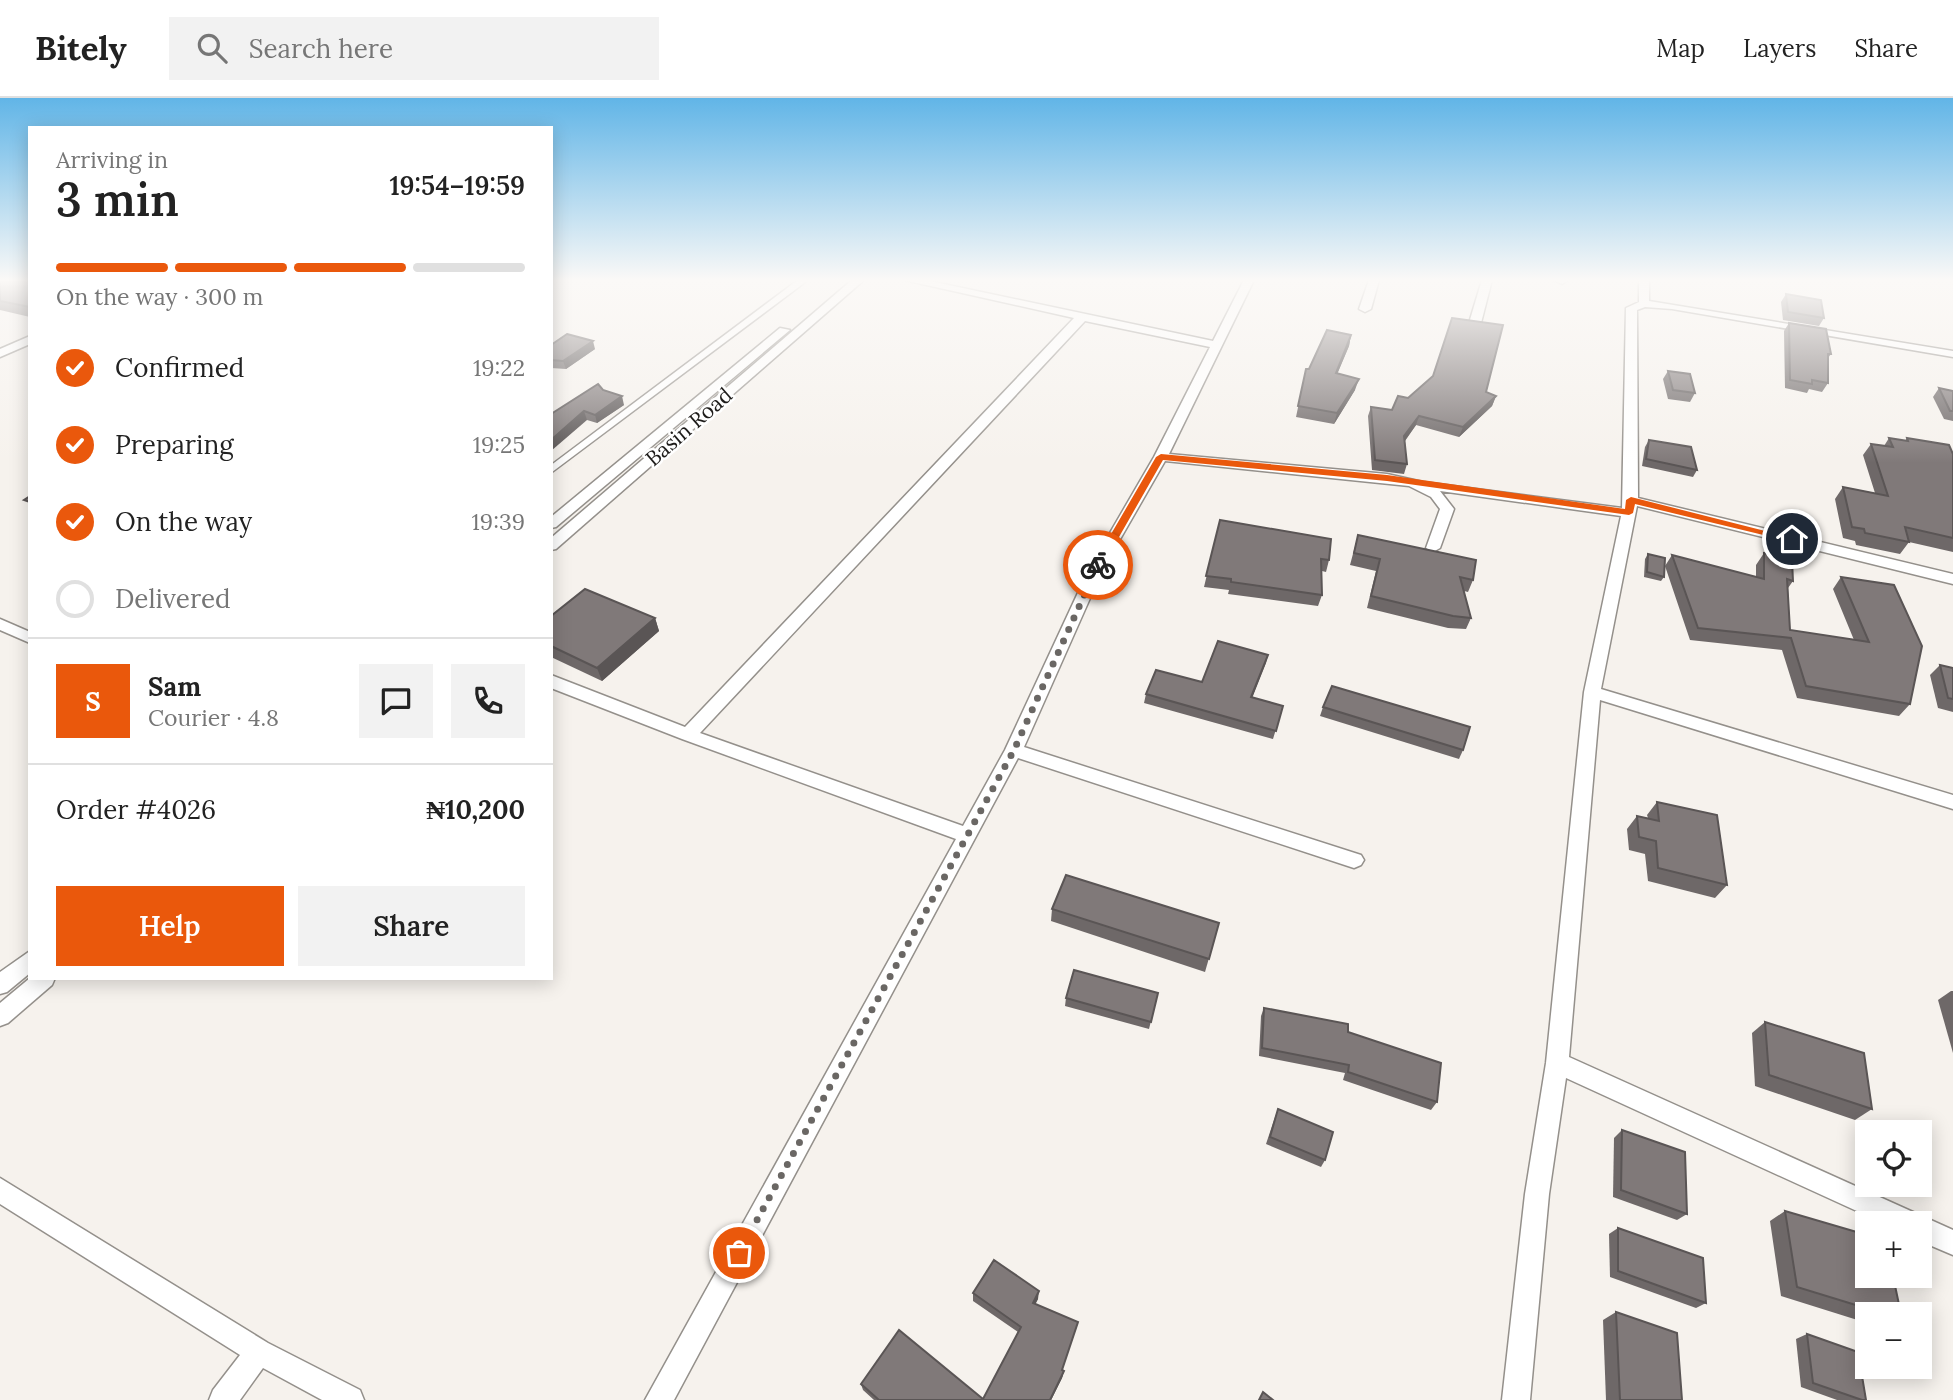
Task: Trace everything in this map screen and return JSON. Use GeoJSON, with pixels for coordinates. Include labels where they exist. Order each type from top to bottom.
{"type":"FeatureCollection","features":[{"type":"Feature","properties":{"kind":"street"},"geometry":{"type":"LineString","coordinates":[[0,355],[27,341]]}},
{"type":"Feature","properties":{"kind":"street","name":"Basin Road"},"geometry":{"type":"LineString","coordinates":[[553,522],[770,341]]}},
{"type":"Feature","properties":{"kind":"street","name":"Basin Road"},"geometry":{"type":"LineString","coordinates":[[553,544],[789,341]]}},
{"type":"Feature","properties":{"kind":"street"},"geometry":{"type":"LineString","coordinates":[[688,734],[1060,341]]}},
{"type":"Feature","properties":{"kind":"street"},"geometry":{"type":"LineString","coordinates":[[1195,341],[1215,345]]}},
{"type":"Feature","properties":{"kind":"street"},"geometry":{"type":"LineString","coordinates":[[659,1400],[1014,750],[1096,569],[1161,457],[1217,341]]}},
{"type":"Feature","properties":{"kind":"street"},"geometry":{"type":"LineString","coordinates":[[1516,1400],[1537,1194],[1558,1063],[1592,692],[1630,506],[1631,341]]}},
{"type":"Feature","properties":{"kind":"street"},"geometry":{"type":"LineString","coordinates":[[1875,341],[1953,354]]}},
{"type":"Feature","properties":{"kind":"street"},"geometry":{"type":"LineString","coordinates":[[732,373],[748,376]]}},
{"type":"Feature","properties":{"kind":"street"},"geometry":{"type":"LineString","coordinates":[[1161,457],[1387,478],[1419,484],[1630,506],[1953,579]]}},
{"type":"Feature","properties":{"kind":"street"},"geometry":{"type":"LineString","coordinates":[[1419,484],[1433,491],[1447,509],[1433,548]]}},
{"type":"Feature","properties":{"kind":"street"},"geometry":{"type":"LineString","coordinates":[[0,624],[28,637]]}},
{"type":"Feature","properties":{"kind":"street"},"geometry":{"type":"LineString","coordinates":[[553,682],[688,734],[967,835]]}},
{"type":"Feature","properties":{"kind":"street"},"geometry":{"type":"LineString","coordinates":[[1592,692],[1953,803]]}},
{"type":"Feature","properties":{"kind":"street"},"geometry":{"type":"LineString","coordinates":[[1014,750],[1354,860]]}},
{"type":"Feature","properties":{"kind":"street"},"geometry":{"type":"LineString","coordinates":[[0,985],[28,962]]}},
{"type":"Feature","properties":{"kind":"street"},"geometry":{"type":"LineString","coordinates":[[0,1016],[43,980]]}},
{"type":"Feature","properties":{"kind":"street"},"geometry":{"type":"LineString","coordinates":[[1558,1063],[1884,1211]]}},
{"type":"Feature","properties":{"kind":"street"},"geometry":{"type":"LineString","coordinates":[[0,1189],[259,1352],[350,1400]]}},
{"type":"Feature","properties":{"kind":"street"},"geometry":{"type":"LineString","coordinates":[[1932,1233],[1953,1243]]}},
{"type":"Feature","properties":{"kind":"street"},"geometry":{"type":"LineString","coordinates":[[223,1400],[259,1352]]}},
{"type":"Feature","properties":{"kind":"lane"},"geometry":{"type":"LineString","coordinates":[[553,468],[722,341]]}},
{"type":"Feature","properties":{"kind":"building"},"geometry":{"type":"Polygon","coordinates":[[[557,341],[593,341],[563,361],[553,360],[553,344],[557,341]]]}},
{"type":"Feature","properties":{"kind":"building"},"geometry":{"type":"Polygon","coordinates":[[[1322,341],[1349,341],[1336,373],[1359,379],[1337,413],[1298,406],[1306,369],[1309,369],[1322,341]]]}},
{"type":"Feature","properties":{"kind":"building"},"geometry":{"type":"Polygon","coordinates":[[[1445,341],[1499,341],[1486,392],[1496,396],[1463,427],[1419,416],[1404,436],[1407,464],[1375,460],[1371,407],[1392,410],[1398,396],[1408,398],[1433,376],[1445,341]]]}},
{"type":"Feature","properties":{"kind":"building"},"geometry":{"type":"Polygon","coordinates":[[[1789,341],[1828,341],[1831,354],[1828,354],[1828,383],[1812,380],[1812,384],[1790,380],[1789,341]]]}},
{"type":"Feature","properties":{"kind":"building"},"geometry":{"type":"Polygon","coordinates":[[[1668,371],[1690,374],[1695,393],[1673,390],[1668,371]]]}},
{"type":"Feature","properties":{"kind":"building"},"geometry":{"type":"Polygon","coordinates":[[[598,384],[603,390],[622,396],[595,415],[584,411],[553,438],[553,413],[598,384]]]}},
{"type":"Feature","properties":{"kind":"building"},"geometry":{"type":"Polygon","coordinates":[[[1939,388],[1953,391],[1953,411],[1950,411],[1939,388]]]}},
{"type":"Feature","properties":{"kind":"building"},"geometry":{"type":"Polygon","coordinates":[[[1889,438],[1949,445],[1953,454],[1953,538],[1905,527],[1909,542],[1865,533],[1864,529],[1852,527],[1843,487],[1888,496],[1871,444],[1893,447],[1889,438]]]}},
{"type":"Feature","properties":{"kind":"building"},"geometry":{"type":"Polygon","coordinates":[[[1649,440],[1691,447],[1697,470],[1646,459],[1649,440]]]}},
{"type":"Feature","properties":{"kind":"building"},"geometry":{"type":"Polygon","coordinates":[[[1220,520],[1331,539],[1329,560],[1321,559],[1322,595],[1206,576],[1220,520]]]}},
{"type":"Feature","properties":{"kind":"building"},"geometry":{"type":"Polygon","coordinates":[[[1358,535],[1476,560],[1473,580],[1460,577],[1471,618],[1371,596],[1380,559],[1354,553],[1358,535]]]}},
{"type":"Feature","properties":{"kind":"building"},"geometry":{"type":"Polygon","coordinates":[[[1764,553],[1792,560],[1793,581],[1787,579],[1790,630],[1869,642],[1841,577],[1894,585],[1922,646],[1910,704],[1806,686],[1791,638],[1698,628],[1672,555],[1764,579],[1764,553]]]}},
{"type":"Feature","properties":{"kind":"building"},"geometry":{"type":"Polygon","coordinates":[[[1648,554],[1665,558],[1664,577],[1647,572],[1648,554]]]}},
{"type":"Feature","properties":{"kind":"building"},"geometry":{"type":"Polygon","coordinates":[[[585,589],[655,618],[597,668],[553,647],[553,614],[585,589]]]}},
{"type":"Feature","properties":{"kind":"building"},"geometry":{"type":"Polygon","coordinates":[[[1218,641],[1268,655],[1251,697],[1283,706],[1276,731],[1146,694],[1156,670],[1202,682],[1218,641]]]}},
{"type":"Feature","properties":{"kind":"building"},"geometry":{"type":"Polygon","coordinates":[[[1940,665],[1953,668],[1953,699],[1948,698],[1940,665]]]}},
{"type":"Feature","properties":{"kind":"building"},"geometry":{"type":"Polygon","coordinates":[[[1332,686],[1470,727],[1463,750],[1323,707],[1332,686]]]}},
{"type":"Feature","properties":{"kind":"building"},"geometry":{"type":"Polygon","coordinates":[[[1657,802],[1717,815],[1727,885],[1658,868],[1656,841],[1639,837],[1637,816],[1659,821],[1657,802]]]}},
{"type":"Feature","properties":{"kind":"building"},"geometry":{"type":"Polygon","coordinates":[[[1066,875],[1219,923],[1209,959],[1052,909],[1066,875]]]}},
{"type":"Feature","properties":{"kind":"building"},"geometry":{"type":"Polygon","coordinates":[[[1074,970],[1158,993],[1151,1022],[1066,998],[1074,970]]]}},
{"type":"Feature","properties":{"kind":"building"},"geometry":{"type":"Polygon","coordinates":[[[1264,1008],[1348,1024],[1348,1032],[1441,1063],[1437,1102],[1348,1072],[1349,1065],[1262,1048],[1264,1008]]]}},
{"type":"Feature","properties":{"kind":"building"},"geometry":{"type":"Polygon","coordinates":[[[1765,1022],[1864,1053],[1872,1109],[1769,1075],[1765,1022]]]}},
{"type":"Feature","properties":{"kind":"building"},"geometry":{"type":"Polygon","coordinates":[[[1278,1109],[1333,1132],[1325,1160],[1270,1137],[1278,1109]]]}},
{"type":"Feature","properties":{"kind":"building"},"geometry":{"type":"Polygon","coordinates":[[[1622,1130],[1685,1152],[1687,1214],[1621,1190],[1622,1130]]]}},
{"type":"Feature","properties":{"kind":"building"},"geometry":{"type":"Polygon","coordinates":[[[1785,1211],[1855,1231],[1855,1288],[1896,1288],[1898,1302],[1855,1302],[1855,1305],[1797,1287],[1785,1211]]]}},
{"type":"Feature","properties":{"kind":"building"},"geometry":{"type":"Polygon","coordinates":[[[1618,1228],[1703,1258],[1706,1303],[1618,1271],[1618,1228]]]}},
{"type":"Feature","properties":{"kind":"building"},"geometry":{"type":"Polygon","coordinates":[[[994,1260],[1039,1291],[1033,1303],[1078,1322],[1062,1370],[1064,1371],[1050,1400],[879,1400],[861,1384],[899,1330],[983,1399],[1021,1327],[973,1293],[994,1260]]]}},
{"type":"Feature","properties":{"kind":"building"},"geometry":{"type":"Polygon","coordinates":[[[1616,1312],[1677,1333],[1682,1400],[1620,1400],[1616,1312]]]}},
{"type":"Feature","properties":{"kind":"building"},"geometry":{"type":"Polygon","coordinates":[[[1807,1334],[1855,1351],[1855,1379],[1862,1379],[1866,1400],[1862,1400],[1813,1383],[1807,1334]]]}},
{"type":"Feature","properties":{"kind":"building"},"geometry":{"type":"Polygon","coordinates":[[[1263,1392],[1273,1400],[1259,1400],[1263,1392]]]}},
{"type":"Feature","properties":{"kind":"way so far"},"geometry":{"type":"LineString","coordinates":[[739,1253],[1014,750],[1098,565]]}},
{"type":"Feature","properties":{"kind":"route"},"geometry":{"type":"LineString","coordinates":[[1098,565],[1161,457],[1387,478],[1629,513],[1631,500],[1792,539]]}}]}
